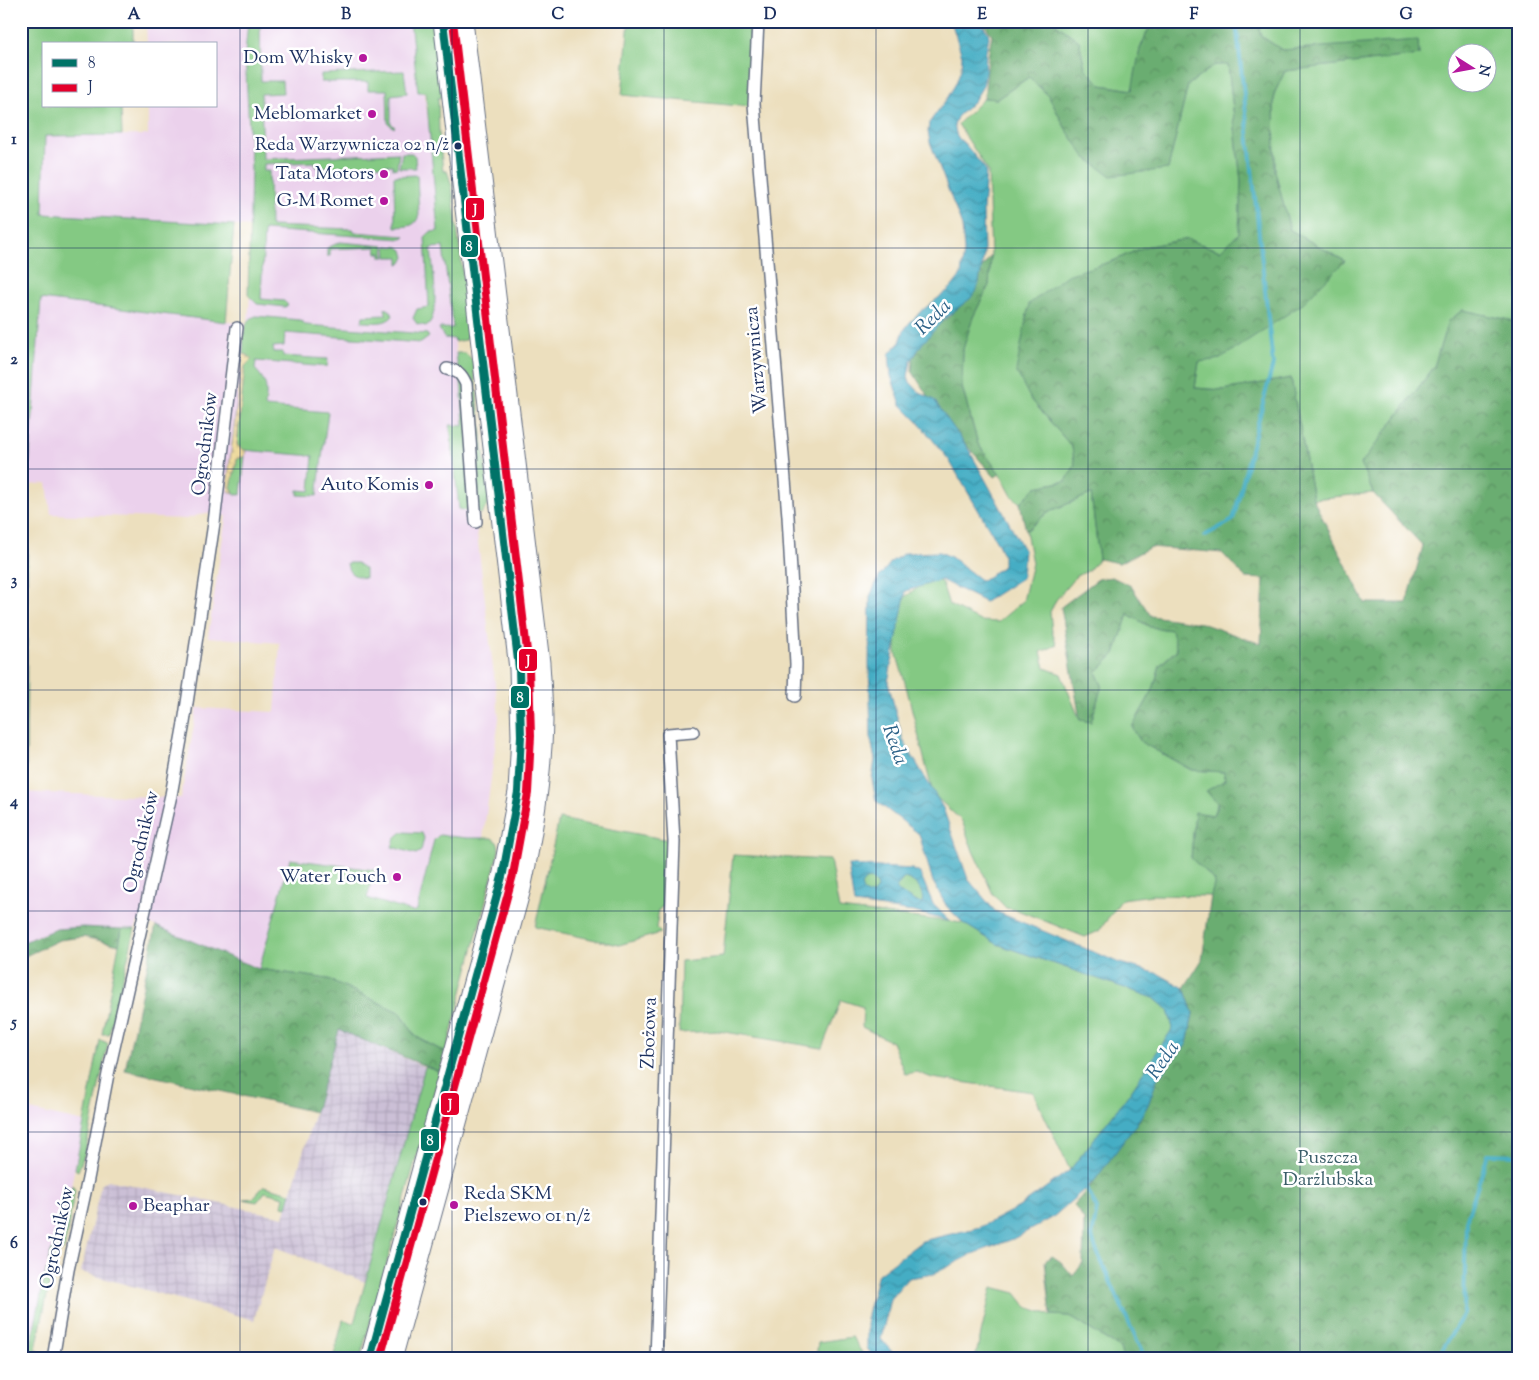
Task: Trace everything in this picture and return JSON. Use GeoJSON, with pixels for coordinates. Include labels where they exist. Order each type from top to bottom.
{"type":"FeatureCollection","features":[{"type":"Feature","properties":{"kind":"main road"},"geometry":{"type":"LineString","coordinates":[[370,1359],[503,873],[518,792],[521,736],[519,669],[442,21]]}},
{"type":"Feature","properties":{"kind":"main road"},"geometry":{"type":"LineString","coordinates":[[392,1359],[519,898],[530,846],[542,738],[543,719],[540,663],[464,21]]}},
{"type":"Feature","properties":{"kind":"street","name":"Warzywnicza"},"geometry":{"type":"LineString","coordinates":[[758,21],[754,104],[788,516],[796,664],[795,696]]}},
{"type":"Feature","properties":{"kind":"street","name":"Ogrodników"},"geometry":{"type":"LineString","coordinates":[[53,1359],[68,1270],[108,1074],[169,804],[184,723],[218,497],[237,328]]}},
{"type":"Feature","properties":{"kind":"street"},"geometry":{"type":"LineString","coordinates":[[447,369],[457,371],[462,375],[466,384],[476,522]]}},
{"type":"Feature","properties":{"kind":"street","name":"Zbożowa"},"geometry":{"type":"LineString","coordinates":[[656,1359],[674,842],[668,734],[693,732]]}},
{"type":"Feature","properties":{"kind":"shaded area"},"geometry":{"type":"Polygon","coordinates":[[[146,21],[416,21],[459,379],[461,380],[499,718],[483,838],[434,840],[417,910],[413,912],[367,898],[375,871],[290,859],[259,969],[156,926],[137,922],[135,929],[83,927],[56,929],[21,943],[21,792],[181,798],[197,708],[275,712],[280,643],[208,637],[226,516],[205,513],[186,519],[51,514],[47,483],[28,485],[41,298],[226,322],[248,323],[253,252],[252,227],[43,215],[45,136],[148,135],[148,108],[218,108],[218,42],[147,42],[146,21]]]}},
{"type":"Feature","properties":{"kind":"shaded area"},"geometry":{"type":"Polygon","coordinates":[[[339,1030],[425,1067],[365,1282],[275,1247],[254,1320],[81,1272],[101,1185],[108,1180],[284,1217],[339,1030]]]}},
{"type":"Feature","properties":{"kind":"shaded area"},"geometry":{"type":"Polygon","coordinates":[[[21,1108],[84,1122],[61,1236],[50,1254],[29,1354],[21,1353],[21,1108]]]}},
{"type":"Feature","properties":{"kind":"green space"},"geometry":{"type":"Polygon","coordinates":[[[24,21],[133,21],[133,42],[42,42],[42,108],[121,108],[122,135],[45,136],[43,214],[234,225],[226,322],[41,299],[28,485],[26,792],[21,792],[21,97],[24,21]]]}},
{"type":"Feature","properties":{"kind":"green space"},"geometry":{"type":"Polygon","coordinates":[[[248,21],[260,21],[261,81],[282,81],[283,93],[261,94],[263,159],[399,153],[397,168],[393,169],[393,165],[316,167],[315,162],[264,164],[264,171],[269,171],[270,226],[353,229],[355,232],[405,237],[402,239],[264,230],[261,299],[284,301],[288,305],[285,307],[257,304],[248,295],[251,168],[245,54],[248,21]]]}},
{"type":"Feature","properties":{"kind":"green space"},"geometry":{"type":"Polygon","coordinates":[[[410,21],[433,21],[442,97],[438,98],[443,171],[447,171],[452,186],[469,325],[465,340],[455,342],[454,339],[444,338],[439,328],[453,328],[443,247],[431,248],[435,302],[431,321],[426,326],[417,324],[413,318],[417,309],[429,307],[425,237],[430,232],[438,231],[426,92],[418,92],[410,21]]]}},
{"type":"Feature","properties":{"kind":"green space"},"geometry":{"type":"Polygon","coordinates":[[[451,21],[456,21],[512,498],[507,497],[451,21]]]}},
{"type":"Feature","properties":{"kind":"green space"},"geometry":{"type":"Polygon","coordinates":[[[629,21],[756,21],[750,107],[622,95],[629,21]]]}},
{"type":"Feature","properties":{"kind":"green space","name":"Puszcza Darżlubska"},"geometry":{"type":"Polygon","coordinates":[[[982,21],[1052,21],[1079,41],[1085,68],[1101,85],[1132,90],[1140,49],[1152,21],[1257,21],[1261,36],[1282,50],[1418,40],[1419,55],[1285,71],[1274,94],[1275,171],[1290,230],[1345,261],[1301,305],[1220,359],[1199,362],[1195,388],[1223,390],[1291,378],[1313,499],[1365,603],[1407,603],[1423,546],[1373,493],[1361,464],[1434,367],[1448,321],[1463,310],[1518,322],[1518,1359],[1123,1359],[1120,1348],[1069,1316],[1051,1315],[1045,1261],[1052,1256],[1061,1262],[1073,1276],[1083,1263],[1084,1220],[1074,1205],[1095,1180],[1148,1105],[1157,1079],[1187,1044],[1193,1013],[1184,988],[1202,960],[1211,896],[1215,881],[1191,858],[1195,812],[1213,815],[1218,804],[1206,791],[1225,780],[1224,772],[1192,770],[1141,742],[1132,727],[1153,690],[1160,665],[1177,650],[1172,630],[1150,627],[1128,614],[1115,654],[1096,672],[1102,685],[1091,722],[1080,720],[1061,607],[1098,579],[1112,577],[1131,586],[1151,616],[1201,623],[1261,644],[1264,579],[1246,578],[1222,553],[1151,547],[1119,563],[1099,559],[1091,494],[1048,512],[1026,531],[1020,503],[1036,487],[1066,481],[1075,465],[1072,447],[1030,398],[1016,371],[1029,304],[1067,275],[1113,261],[1144,247],[1187,239],[1220,251],[1239,233],[1241,181],[1228,65],[1215,65],[1188,85],[1168,169],[1111,176],[1085,157],[1066,129],[1048,95],[1029,77],[997,99],[984,98],[992,35],[982,21]]]}},
{"type":"Feature","properties":{"kind":"green space"},"geometry":{"type":"Polygon","coordinates":[[[1052,21],[1152,21],[1140,49],[1133,90],[1101,85],[1085,68],[1079,41],[1052,21]]]}},
{"type":"Feature","properties":{"kind":"green space"},"geometry":{"type":"Polygon","coordinates":[[[1257,21],[1518,21],[1518,322],[1463,310],[1448,321],[1434,367],[1361,464],[1373,493],[1313,499],[1291,378],[1223,390],[1195,388],[1199,362],[1220,359],[1345,261],[1290,230],[1275,171],[1274,94],[1285,71],[1419,55],[1418,41],[1282,50],[1261,36],[1257,21]]]}},
{"type":"Feature","properties":{"kind":"green space"},"geometry":{"type":"Polygon","coordinates":[[[1228,64],[1241,181],[1239,234],[1220,251],[1187,239],[1144,247],[1113,261],[1030,398],[1072,447],[1075,465],[1066,481],[1036,487],[1020,503],[1012,496],[1000,474],[978,444],[962,387],[963,349],[973,317],[989,285],[991,256],[988,171],[958,124],[984,98],[997,99],[1029,77],[1048,95],[1066,129],[1168,169],[1188,85],[1215,65],[1228,64]]]}},
{"type":"Feature","properties":{"kind":"green space"},"geometry":{"type":"Polygon","coordinates":[[[404,71],[407,93],[391,95],[391,123],[394,128],[388,123],[387,90],[368,90],[368,82],[321,82],[321,74],[404,71]]]}},
{"type":"Feature","properties":{"kind":"green space"},"geometry":{"type":"Polygon","coordinates":[[[402,153],[412,153],[415,156],[416,168],[399,168],[402,153]]]}},
{"type":"Feature","properties":{"kind":"green space"},"geometry":{"type":"Polygon","coordinates":[[[417,175],[419,215],[410,226],[395,227],[394,176],[417,175]]]}},
{"type":"Feature","properties":{"kind":"green space"},"geometry":{"type":"Polygon","coordinates":[[[340,242],[384,246],[385,257],[381,257],[381,253],[377,253],[376,247],[330,249],[330,256],[327,256],[327,248],[340,242]]]}},
{"type":"Feature","properties":{"kind":"green space"},"geometry":{"type":"Polygon","coordinates":[[[386,246],[399,247],[403,250],[405,257],[402,263],[399,264],[399,257],[387,257],[386,246]]]}},
{"type":"Feature","properties":{"kind":"green space"},"geometry":{"type":"Polygon","coordinates":[[[991,256],[989,285],[973,317],[963,349],[962,387],[978,444],[1000,474],[995,477],[941,417],[912,371],[914,351],[927,333],[950,316],[991,256]]]}},
{"type":"Feature","properties":{"kind":"green space"},"geometry":{"type":"Polygon","coordinates":[[[385,308],[391,311],[393,316],[390,319],[379,322],[362,322],[363,316],[386,315],[385,308]]]}},
{"type":"Feature","properties":{"kind":"green space"},"geometry":{"type":"Polygon","coordinates":[[[256,316],[300,320],[306,325],[427,334],[429,337],[421,343],[285,333],[284,346],[273,347],[274,352],[283,352],[283,356],[328,359],[327,367],[256,361],[255,369],[266,386],[265,407],[328,412],[317,496],[298,495],[298,490],[310,491],[313,456],[243,450],[237,445],[245,366],[248,355],[243,354],[244,332],[248,322],[256,316]]]}},
{"type":"Feature","properties":{"kind":"green space"},"geometry":{"type":"Polygon","coordinates":[[[456,353],[465,353],[473,360],[489,496],[487,506],[481,514],[471,507],[467,511],[459,509],[450,425],[464,426],[461,380],[459,380],[456,353]]]}},
{"type":"Feature","properties":{"kind":"green space"},"geometry":{"type":"Polygon","coordinates":[[[245,456],[241,495],[234,494],[231,487],[237,459],[245,456]]]}},
{"type":"Feature","properties":{"kind":"green space"},"geometry":{"type":"Polygon","coordinates":[[[1091,494],[1099,559],[1088,571],[1076,576],[1056,600],[1050,612],[1052,632],[1057,645],[1041,652],[1045,668],[1061,674],[1080,720],[1091,722],[1102,685],[1096,672],[1115,654],[1128,614],[1150,627],[1172,630],[1177,649],[1160,665],[1153,690],[1132,727],[1141,742],[1191,770],[1224,772],[1225,781],[1213,815],[1195,813],[1191,858],[1215,881],[1211,896],[1152,895],[1122,899],[1099,931],[1085,937],[1017,910],[1006,908],[993,894],[973,851],[962,821],[933,794],[896,652],[896,614],[905,597],[933,577],[942,583],[949,605],[980,621],[998,622],[1023,601],[1032,563],[1026,531],[1048,512],[1091,494]]]}},
{"type":"Feature","properties":{"kind":"green space"},"geometry":{"type":"Polygon","coordinates":[[[511,535],[517,536],[535,708],[533,767],[517,868],[384,1359],[379,1359],[514,860],[511,535]]]}},
{"type":"Feature","properties":{"kind":"green space"},"geometry":{"type":"Polygon","coordinates":[[[347,563],[357,563],[365,569],[365,578],[352,574],[347,563]]]}},
{"type":"Feature","properties":{"kind":"green space"},"geometry":{"type":"Polygon","coordinates":[[[559,819],[669,840],[664,906],[659,909],[656,928],[661,933],[619,945],[535,927],[559,819]]]}},
{"type":"Feature","properties":{"kind":"green space"},"geometry":{"type":"Polygon","coordinates":[[[402,832],[422,833],[424,838],[421,851],[416,854],[392,847],[395,838],[402,832]]]}},
{"type":"Feature","properties":{"kind":"green space"},"geometry":{"type":"Polygon","coordinates":[[[439,835],[492,838],[498,843],[499,850],[446,1053],[415,1036],[401,1013],[328,979],[259,969],[290,859],[375,870],[367,898],[413,912],[417,910],[434,840],[439,835]]]}},
{"type":"Feature","properties":{"kind":"green space"},"geometry":{"type":"Polygon","coordinates":[[[733,855],[830,860],[839,909],[963,923],[997,944],[1154,998],[1168,1010],[1173,1028],[1129,1094],[1070,1170],[1033,1092],[932,1078],[917,1072],[905,1074],[892,1042],[862,1027],[863,1007],[841,1000],[822,1048],[719,1031],[679,1033],[681,961],[723,957],[733,855]]]}},
{"type":"Feature","properties":{"kind":"green space"},"geometry":{"type":"Polygon","coordinates":[[[904,878],[912,881],[921,890],[922,903],[916,902],[896,890],[904,878]]]}},
{"type":"Feature","properties":{"kind":"green space"},"geometry":{"type":"Polygon","coordinates":[[[869,879],[877,887],[869,895],[861,887],[869,879]]]}},
{"type":"Feature","properties":{"kind":"green space"},"geometry":{"type":"Polygon","coordinates":[[[156,926],[259,969],[328,979],[401,1013],[415,1036],[446,1053],[440,1072],[339,1030],[315,1112],[125,1070],[156,926]]]}},
{"type":"Feature","properties":{"kind":"green space"},"geometry":{"type":"Polygon","coordinates":[[[83,927],[122,929],[119,945],[84,937],[59,940],[21,958],[21,943],[56,929],[83,927]]]}},
{"type":"Feature","properties":{"kind":"green space"},"geometry":{"type":"Polygon","coordinates":[[[122,929],[135,929],[109,1034],[102,1034],[122,929]]]}},
{"type":"Feature","properties":{"kind":"green space"},"geometry":{"type":"Polygon","coordinates":[[[100,1040],[108,1043],[85,1153],[78,1171],[75,1169],[100,1040]]]}},
{"type":"Feature","properties":{"kind":"green space"},"geometry":{"type":"Polygon","coordinates":[[[425,1067],[440,1072],[360,1359],[333,1359],[343,1320],[354,1323],[425,1067]]]}},
{"type":"Feature","properties":{"kind":"green space"},"geometry":{"type":"Polygon","coordinates":[[[72,1185],[75,1190],[64,1249],[48,1262],[50,1254],[61,1236],[72,1185]]]}},
{"type":"Feature","properties":{"kind":"green space"},"geometry":{"type":"Polygon","coordinates":[[[264,1186],[291,1193],[287,1207],[282,1206],[284,1197],[265,1192],[257,1202],[243,1199],[253,1198],[264,1186]]]}},
{"type":"Feature","properties":{"kind":"green space"},"geometry":{"type":"Polygon","coordinates":[[[46,1270],[56,1272],[55,1277],[51,1276],[36,1349],[44,1355],[44,1359],[40,1359],[40,1356],[29,1354],[46,1270]]]}},
{"type":"Feature","properties":{"kind":"green space"},"geometry":{"type":"Polygon","coordinates":[[[992,1287],[1016,1293],[1027,1307],[1051,1315],[1069,1316],[1120,1348],[1123,1359],[975,1359],[992,1287]]]}},
{"type":"Feature","properties":{"kind":"green space"},"geometry":{"type":"Polygon","coordinates":[[[852,1337],[866,1359],[816,1359],[818,1342],[852,1337]]]}},
{"type":"Feature","properties":{"kind":"sand"},"geometry":{"type":"Polygon","coordinates":[[[243,354],[252,359],[245,366],[237,445],[246,450],[245,456],[237,459],[231,487],[234,494],[229,491],[227,484],[243,354]]]}},
{"type":"Feature","properties":{"kind":"water","name":"Reda"},"geometry":{"type":"Polygon","coordinates":[[[951,21],[979,21],[988,32],[989,37],[983,86],[974,101],[957,117],[954,125],[957,137],[986,170],[983,210],[984,254],[976,292],[944,319],[922,344],[911,361],[908,376],[910,382],[919,392],[934,400],[969,450],[1024,550],[1022,578],[985,602],[941,580],[906,591],[888,682],[903,740],[943,808],[968,879],[995,911],[1120,963],[1159,974],[1184,988],[1193,1013],[1187,1044],[1157,1079],[1148,1105],[1137,1123],[1095,1180],[1052,1218],[1013,1239],[973,1254],[934,1274],[908,1278],[890,1299],[881,1339],[898,1359],[875,1359],[867,1348],[867,1314],[878,1274],[922,1241],[980,1227],[1019,1207],[1070,1170],[1129,1094],[1173,1028],[1168,1010],[1154,998],[997,944],[963,923],[947,907],[933,882],[919,834],[876,801],[872,779],[875,760],[871,740],[869,664],[870,596],[879,577],[892,561],[905,553],[940,552],[951,557],[982,581],[1003,566],[1003,555],[997,542],[949,460],[919,423],[901,405],[891,376],[889,354],[900,342],[904,330],[920,312],[951,288],[961,275],[964,251],[962,226],[930,142],[928,132],[929,123],[948,97],[961,69],[962,56],[951,21]]]}},
{"type":"Feature","properties":{"kind":"water"},"geometry":{"type":"Polygon","coordinates":[[[848,865],[912,869],[920,873],[933,904],[950,921],[914,912],[854,904],[848,865]],[[904,878],[896,890],[916,902],[922,903],[921,890],[912,881],[904,878]],[[870,879],[865,880],[861,885],[863,891],[867,894],[873,894],[877,889],[876,883],[870,879]]]}},
{"type":"Feature","properties":{"kind":"waterway"},"geometry":{"type":"LineString","coordinates":[[1204,536],[1233,520],[1273,364],[1236,21]]}},
{"type":"Feature","properties":{"kind":"waterway"},"geometry":{"type":"LineString","coordinates":[[1437,1359],[1464,1313],[1466,1221],[1488,1154],[1518,1155]]}},
{"type":"Feature","properties":{"kind":"waterway"},"geometry":{"type":"LineString","coordinates":[[1087,1189],[1097,1209],[1092,1236],[1095,1247],[1145,1359]]}},
{"type":"Feature","properties":{"kind":"waterway"},"geometry":{"type":"LineString","coordinates":[[1275,1359],[1276,1355],[1310,1359]]}},
{"type":"Feature","properties":{"kind":"transit line","name":"8"},"geometry":{"type":"LineString","coordinates":[[370,1359],[503,873],[518,792],[521,736],[519,669],[443,21]]}},
{"type":"Feature","properties":{"kind":"transit line","name":"J"},"geometry":{"type":"LineString","coordinates":[[380,1359],[513,875],[528,793],[531,736],[529,668],[453,21]]}},
{"type":"Feature","properties":{"kind":"place","name":"Dom Whisky"},"geometry":{"type":"Point","coordinates":[363,58]}},
{"type":"Feature","properties":{"kind":"place","name":"Meblomarket"},"geometry":{"type":"Point","coordinates":[372,114]}},
{"type":"Feature","properties":{"kind":"place","name":"Reda Warzywnicza 02 n/ż"},"geometry":{"type":"Point","coordinates":[458,146]}},
{"type":"Feature","properties":{"kind":"place","name":"Tata Motors"},"geometry":{"type":"Point","coordinates":[384,174]}},
{"type":"Feature","properties":{"kind":"place","name":"G-M Romet"},"geometry":{"type":"Point","coordinates":[384,201]}},
{"type":"Feature","properties":{"kind":"place","name":"Auto Komis"},"geometry":{"type":"Point","coordinates":[429,485]}},
{"type":"Feature","properties":{"kind":"place","name":"Water Touch"},"geometry":{"type":"Point","coordinates":[397,877]}},
{"type":"Feature","properties":{"kind":"place","name":"Reda SKM Pielszewo 01 n/ż"},"geometry":{"type":"Point","coordinates":[454,1205]}},
{"type":"Feature","properties":{"kind":"place","name":"Beaphar"},"geometry":{"type":"Point","coordinates":[133,1206]}}]}
